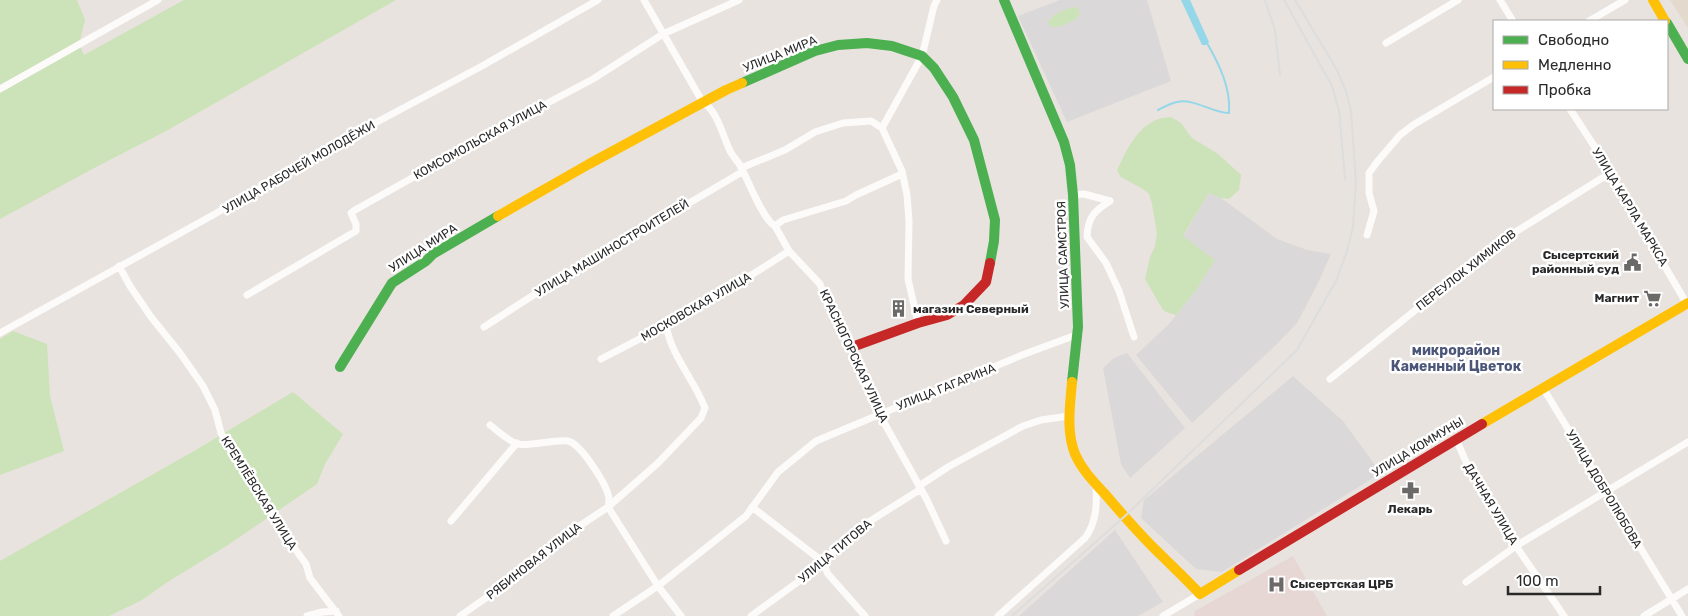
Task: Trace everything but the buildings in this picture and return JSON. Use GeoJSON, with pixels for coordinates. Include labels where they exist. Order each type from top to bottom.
{"type":"FeatureCollection","features":[{"type":"Feature","properties":{"kind":"street"},"geometry":{"type":"LineString","coordinates":[[0,89],[158,0]]}},
{"type":"Feature","properties":{"kind":"street","name":"УЛИЦА РАБОЧЕЙ МОЛОДЁЖИ"},"geometry":{"type":"LineString","coordinates":[[0,333],[598,0]]}},
{"type":"Feature","properties":{"kind":"street","name":"КРАСНОГОРСКАЯ УЛИЦА"},"geometry":{"type":"LineString","coordinates":[[644,0],[702,101],[711,107],[731,153],[771,224],[775,226],[789,251],[820,284],[828,304],[852,347],[853,358],[860,374],[920,487],[946,541]]}},
{"type":"Feature","properties":{"kind":"street","name":"КОМСОМОЛЬСКАЯ УЛИЦА"},"geometry":{"type":"LineString","coordinates":[[247,295],[356,231],[356,224],[351,212],[508,124],[593,79],[663,34],[739,0]]}},
{"type":"Feature","properties":{"kind":"street"},"geometry":{"type":"LineString","coordinates":[[918,323],[908,279],[909,221],[907,195],[902,174],[882,128],[922,56],[937,0]]}},
{"type":"Feature","properties":{"kind":"street","name":"УЛИЦА САМСТРОЯ"},"geometry":{"type":"LineString","coordinates":[[1004,0],[1064,142],[1070,165],[1073,195],[1078,327],[1069,416],[1070,437],[1075,454],[1096,484],[1159,553],[1200,594]]}},
{"type":"Feature","properties":{"kind":"street"},"geometry":{"type":"LineString","coordinates":[[1386,42],[1458,0]]}},
{"type":"Feature","properties":{"kind":"street"},"geometry":{"type":"LineString","coordinates":[[1500,0],[1513,20]]}},
{"type":"Feature","properties":{"kind":"street"},"geometry":{"type":"LineString","coordinates":[[1590,20],[1625,0]]}},
{"type":"Feature","properties":{"kind":"street"},"geometry":{"type":"LineString","coordinates":[[1653,0],[1665,20]]}},
{"type":"Feature","properties":{"kind":"street"},"geometry":{"type":"LineString","coordinates":[[1668,25],[1688,59]]}},
{"type":"Feature","properties":{"kind":"street","name":"УЛИЦА МИРА"},"geometry":{"type":"LineString","coordinates":[[340,367],[392,283],[426,261],[433,254],[702,101],[815,51],[838,45],[867,43],[892,46],[922,56],[934,68],[954,97],[974,140],[994,220],[994,234],[986,282],[964,305],[946,315],[852,347]]}},
{"type":"Feature","properties":{"kind":"street"},"geometry":{"type":"LineString","coordinates":[[1367,235],[1374,211],[1369,193],[1369,173],[1383,154],[1400,134],[1493,78]]}},
{"type":"Feature","properties":{"kind":"street","name":"УЛИЦА КАРЛА МАРКСА"},"geometry":{"type":"LineString","coordinates":[[1571,110],[1688,304]]}},
{"type":"Feature","properties":{"kind":"street","name":"УЛИЦА МАШИНОСТРОИТЕЛЕЙ"},"geometry":{"type":"LineString","coordinates":[[484,327],[546,286],[742,170],[784,150],[815,132],[844,123],[871,121],[882,128]]}},
{"type":"Feature","properties":{"kind":"street","name":"ПЕРЕУЛОК ХИМИКОВ"},"geometry":{"type":"LineString","coordinates":[[1330,379],[1500,241],[1610,173]]}},
{"type":"Feature","properties":{"kind":"street"},"geometry":{"type":"LineString","coordinates":[[775,226],[783,220],[846,202],[856,195],[902,174]]}},
{"type":"Feature","properties":{"kind":"street"},"geometry":{"type":"LineString","coordinates":[[1073,195],[1084,194],[1110,201],[1094,212],[1088,226],[1087,237],[1106,263],[1119,291],[1134,337]]}},
{"type":"Feature","properties":{"kind":"street","name":"МОСКОВСКАЯ УЛИЦА"},"geometry":{"type":"LineString","coordinates":[[600,359],[735,286],[789,251]]}},
{"type":"Feature","properties":{"kind":"street","name":"КРЕМЛЁВСКАЯ УЛИЦА"},"geometry":{"type":"LineString","coordinates":[[120,266],[130,286],[151,318],[180,353],[203,386],[215,410],[221,433],[236,460],[306,564],[310,578],[337,614]]}},
{"type":"Feature","properties":{"kind":"street","name":"УЛИЦА КОММУНЫ"},"geometry":{"type":"LineString","coordinates":[[1163,616],[1456,439],[1688,304]]}},
{"type":"Feature","properties":{"kind":"street","name":"РЯБИНОВАЯ УЛИЦА"},"geometry":{"type":"LineString","coordinates":[[460,616],[578,527],[608,507],[658,463],[701,418],[705,408],[672,347],[666,325]]}},
{"type":"Feature","properties":{"kind":"street","name":"УЛИЦА ГАГАРИНА"},"geometry":{"type":"LineString","coordinates":[[614,616],[658,586],[746,516],[778,472],[816,441],[1022,355],[1076,335]]}},
{"type":"Feature","properties":{"kind":"street","name":"УЛИЦА ДОБРОЛЮБОВА"},"geometry":{"type":"LineString","coordinates":[[1543,388],[1682,616]]}},
{"type":"Feature","properties":{"kind":"street","name":"УЛИЦА ТИТОВА"},"geometry":{"type":"LineString","coordinates":[[751,616],[790,589],[859,528],[948,467],[1023,426],[1041,420],[1069,416]]}},
{"type":"Feature","properties":{"kind":"street"},"geometry":{"type":"LineString","coordinates":[[490,425],[520,444],[559,441],[570,442],[579,448],[596,471],[606,490],[609,499],[608,507],[658,586],[681,616]]}},
{"type":"Feature","properties":{"kind":"street","name":"ДАЧНАЯ УЛИЦА"},"geometry":{"type":"LineString","coordinates":[[1456,439],[1467,464],[1516,546],[1564,616]]}},
{"type":"Feature","properties":{"kind":"street"},"geometry":{"type":"LineString","coordinates":[[1466,582],[1516,546],[1688,442]]}},
{"type":"Feature","properties":{"kind":"street"},"geometry":{"type":"LineString","coordinates":[[451,521],[517,443]]}},
{"type":"Feature","properties":{"kind":"street"},"geometry":{"type":"LineString","coordinates":[[998,616],[1090,532],[1097,508],[1096,484]]}},
{"type":"Feature","properties":{"kind":"street"},"geometry":{"type":"LineString","coordinates":[[752,507],[822,561],[828,574],[865,616]]}},
{"type":"Feature","properties":{"kind":"street"},"geometry":{"type":"LineString","coordinates":[[1644,616],[1688,589]]}},
{"type":"Feature","properties":{"kind":"street"},"geometry":{"type":"LineString","coordinates":[[306,616],[337,614]]}},
{"type":"Feature","properties":{"kind":"shaded area"},"geometry":{"type":"Polygon","coordinates":[[[1060,0],[1147,0],[1171,81],[1067,122],[1018,16],[1060,0]]]}},
{"type":"Feature","properties":{"kind":"shaded area"},"geometry":{"type":"Polygon","coordinates":[[[1670,0],[1688,0],[1688,28],[1670,0]]]}},
{"type":"Feature","properties":{"kind":"shaded area"},"geometry":{"type":"Polygon","coordinates":[[[1209,193],[1221,198],[1277,239],[1307,250],[1331,254],[1297,323],[1192,423],[1136,355],[1169,324],[1197,289],[1214,260],[1183,237],[1209,193]]]}},
{"type":"Feature","properties":{"kind":"shaded area"},"geometry":{"type":"Polygon","coordinates":[[[1127,353],[1185,428],[1130,478],[1121,464],[1103,368],[1114,358],[1127,353]]]}},
{"type":"Feature","properties":{"kind":"shaded area"},"geometry":{"type":"Polygon","coordinates":[[[1293,376],[1343,421],[1381,473],[1222,572],[1196,569],[1141,518],[1144,500],[1293,376]]]}},
{"type":"Feature","properties":{"kind":"shaded area"},"geometry":{"type":"Polygon","coordinates":[[[1115,530],[1163,602],[1138,616],[1019,616],[1115,530]]]}},
{"type":"Feature","properties":{"kind":"shaded area","name":"Сысертская ЦРБ"},"geometry":{"type":"Polygon","coordinates":[[[1293,556],[1327,616],[1194,616],[1195,611],[1293,556]]]}},
{"type":"Feature","properties":{"kind":"green space"},"geometry":{"type":"Polygon","coordinates":[[[0,0],[77,0],[85,20],[79,44],[84,55],[184,0],[396,0],[168,130],[0,219],[0,0]]]}},
{"type":"Feature","properties":{"kind":"green space"},"geometry":{"type":"Polygon","coordinates":[[[1076,7],[1080,15],[1077,18],[1062,25],[1050,27],[1048,21],[1054,15],[1076,7]]]}},
{"type":"Feature","properties":{"kind":"green space"},"geometry":{"type":"Polygon","coordinates":[[[1171,117],[1181,123],[1192,138],[1218,154],[1241,175],[1239,190],[1229,199],[1209,193],[1183,236],[1215,260],[1197,289],[1176,315],[1163,310],[1145,279],[1157,233],[1149,194],[1121,177],[1117,171],[1133,140],[1145,127],[1161,118],[1171,117]]]}},
{"type":"Feature","properties":{"kind":"green space"},"geometry":{"type":"Polygon","coordinates":[[[13,331],[47,344],[50,396],[64,451],[0,475],[0,339],[13,331]]]}},
{"type":"Feature","properties":{"kind":"green space"},"geometry":{"type":"Polygon","coordinates":[[[293,392],[343,434],[325,464],[317,484],[228,545],[142,600],[109,616],[0,616],[0,561],[194,451],[293,392]]]}},
{"type":"Feature","properties":{"kind":"water"},"geometry":{"type":"Polygon","coordinates":[[[1181,0],[1190,0],[1209,42],[1206,45],[1202,45],[1181,0]]]}},
{"type":"Feature","properties":{"kind":"waterway"},"geometry":{"type":"LineString","coordinates":[[1158,110],[1172,103],[1183,101],[1229,113],[1226,85],[1220,68],[1207,43]]}},
{"type":"Feature","properties":{"kind":"railway"},"geometry":{"type":"LineString","coordinates":[[1265,0],[1275,30],[1280,75]]}},
{"type":"Feature","properties":{"kind":"railway"},"geometry":{"type":"LineString","coordinates":[[1284,0],[1332,86],[1339,111],[1345,179]]}},
{"type":"Feature","properties":{"kind":"railway"},"geometry":{"type":"LineString","coordinates":[[1012,616],[1125,516],[1297,350],[1336,281],[1353,227],[1356,183],[1351,111],[1346,91],[1337,70],[1295,0]]}},
{"type":"Feature","properties":{"kind":"traffic: fast"},"geometry":{"type":"LineString","coordinates":[[1004,0],[1064,142],[1070,165],[1073,195],[1078,327],[1072,382]]}},
{"type":"Feature","properties":{"kind":"traffic: fast"},"geometry":{"type":"LineString","coordinates":[[1668,25],[1688,59]]}},
{"type":"Feature","properties":{"kind":"traffic: fast"},"geometry":{"type":"LineString","coordinates":[[742,83],[815,51],[838,45],[867,43],[892,46],[922,56],[934,68],[953,97],[974,140],[995,220],[990,263]]}},
{"type":"Feature","properties":{"kind":"traffic: fast"},"geometry":{"type":"LineString","coordinates":[[340,367],[392,283],[426,261],[433,254],[498,216]]}},
{"type":"Feature","properties":{"kind":"traffic: slow"},"geometry":{"type":"LineString","coordinates":[[1653,0],[1664,20]]}},
{"type":"Feature","properties":{"kind":"traffic: slow"},"geometry":{"type":"LineString","coordinates":[[498,216],[589,164],[742,83]]}},
{"type":"Feature","properties":{"kind":"traffic: slow"},"geometry":{"type":"LineString","coordinates":[[1482,424],[1688,303]]}},
{"type":"Feature","properties":{"kind":"traffic: slow"},"geometry":{"type":"LineString","coordinates":[[1072,382],[1070,436],[1075,454],[1088,476],[1145,539],[1200,594],[1239,570]]}},
{"type":"Feature","properties":{"kind":"traffic: jam"},"geometry":{"type":"LineString","coordinates":[[852,347],[918,323],[947,315],[964,305],[986,282],[990,263]]}},
{"type":"Feature","properties":{"kind":"traffic: jam"},"geometry":{"type":"LineString","coordinates":[[1239,570],[1482,424]]}},
{"type":"Feature","properties":{"kind":"place","name":"Сысертский районный суд"},"geometry":{"type":"Point","coordinates":[1633,262]}},
{"type":"Feature","properties":{"kind":"place","name":"Магнит"},"geometry":{"type":"Point","coordinates":[1653,298]}},
{"type":"Feature","properties":{"kind":"place","name":"магазин Северный"},"geometry":{"type":"Point","coordinates":[899,309]}},
{"type":"Feature","properties":{"kind":"place","name":"Лекарь"},"geometry":{"type":"Point","coordinates":[1410,490]}},
{"type":"Feature","properties":{"kind":"place","name":"Сысертская ЦРБ"},"geometry":{"type":"Point","coordinates":[1276,584]}},
{"type":"Feature","properties":{"kind":"district","name":"микрорайон Каменный Цветок"},"geometry":{"type":"Point","coordinates":[1456,358]}}]}
